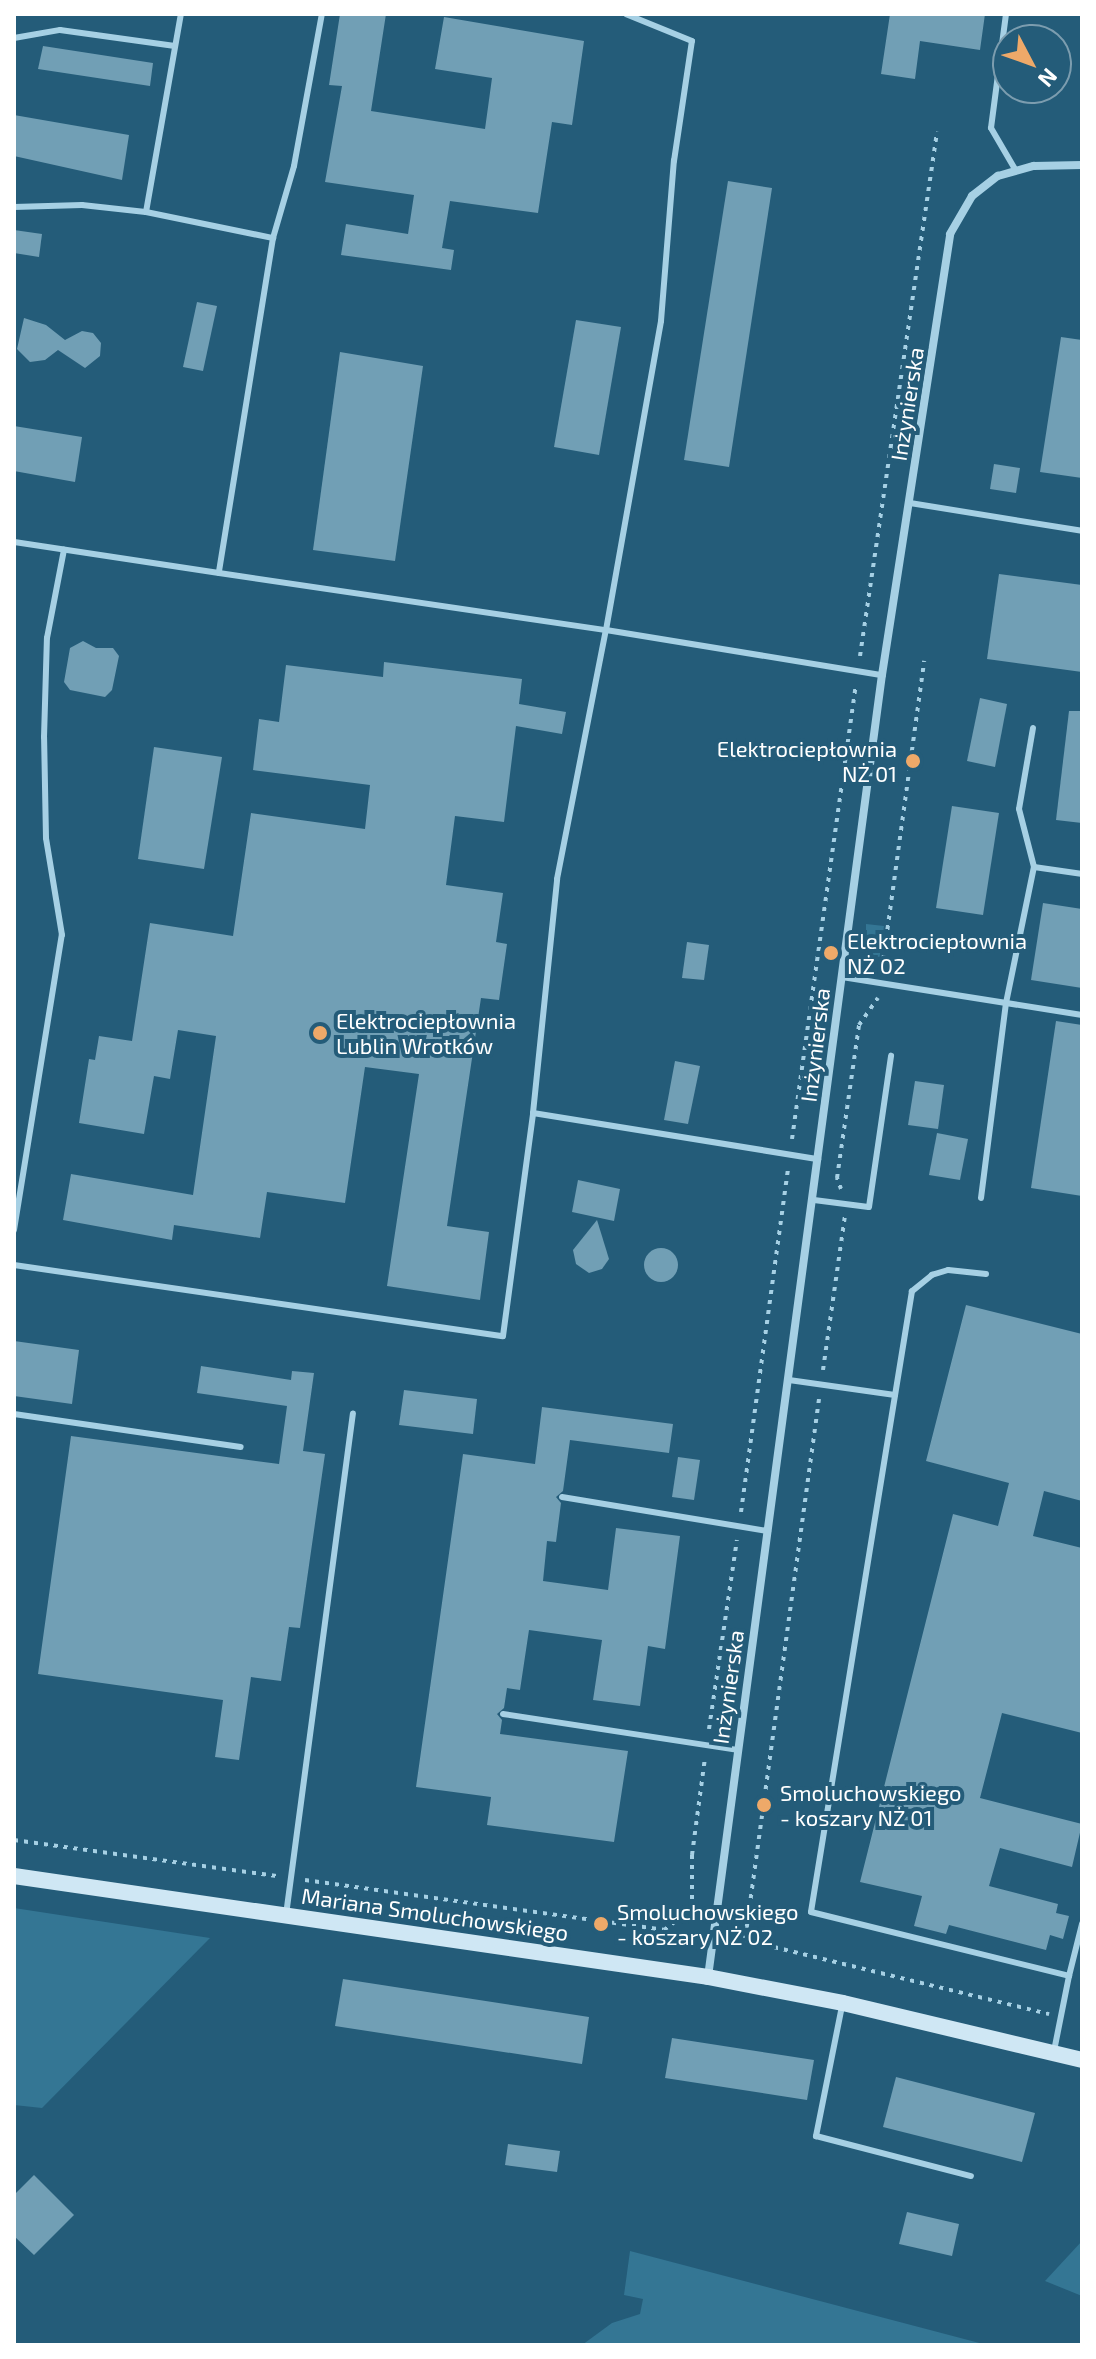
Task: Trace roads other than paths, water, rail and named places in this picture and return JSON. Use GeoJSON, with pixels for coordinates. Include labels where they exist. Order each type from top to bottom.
{"type":"FeatureCollection","features":[{"type":"Feature","properties":{"kind":"street","name":"Inżynierska"},"geometry":{"type":"LineString","coordinates":[[708,1977],[882,675],[950,234],[972,196],[1015,169],[1082,165]]}},
{"type":"Feature","properties":{"kind":"street","name":"Mariana Smoluchowskiego"},"geometry":{"type":"LineString","coordinates":[[14,1876],[708,1977],[843,2003],[1082,2060]]}},
{"type":"Feature","properties":{"kind":"lane"},"geometry":{"type":"LineString","coordinates":[[146,212],[181,14]]}},
{"type":"Feature","properties":{"kind":"lane"},"geometry":{"type":"LineString","coordinates":[[219,573],[273,238],[294,166],[322,14]]}},
{"type":"Feature","properties":{"kind":"lane"},"geometry":{"type":"LineString","coordinates":[[14,1265],[503,1336],[533,1113],[557,879],[606,630],[661,321],[674,161],[692,41],[626,14]]}},
{"type":"Feature","properties":{"kind":"lane"},"geometry":{"type":"LineString","coordinates":[[1006,14],[991,128],[1015,169]]}},
{"type":"Feature","properties":{"kind":"lane"},"geometry":{"type":"LineString","coordinates":[[14,38],[60,30],[175,46]]}},
{"type":"Feature","properties":{"kind":"lane"},"geometry":{"type":"LineString","coordinates":[[14,207],[82,205],[146,212],[273,238]]}},
{"type":"Feature","properties":{"kind":"lane"},"geometry":{"type":"LineString","coordinates":[[910,503],[1082,531]]}},
{"type":"Feature","properties":{"kind":"lane"},"geometry":{"type":"LineString","coordinates":[[14,542],[606,630],[882,675]]}},
{"type":"Feature","properties":{"kind":"lane"},"geometry":{"type":"LineString","coordinates":[[14,1230],[62,935],[46,838],[44,737],[47,638],[64,550]]}},
{"type":"Feature","properties":{"kind":"lane"},"geometry":{"type":"LineString","coordinates":[[981,1198],[1006,1003],[1034,867],[1019,809],[1033,728]]}},
{"type":"Feature","properties":{"kind":"lane"},"geometry":{"type":"LineString","coordinates":[[1034,867],[1082,874]]}},
{"type":"Feature","properties":{"kind":"lane"},"geometry":{"type":"LineString","coordinates":[[842,977],[1082,1015]]}},
{"type":"Feature","properties":{"kind":"lane"},"geometry":{"type":"LineString","coordinates":[[814,1200],[869,1207],[891,1056]]}},
{"type":"Feature","properties":{"kind":"lane"},"geometry":{"type":"LineString","coordinates":[[533,1113],[818,1159]]}},
{"type":"Feature","properties":{"kind":"lane"},"geometry":{"type":"LineString","coordinates":[[986,1274],[948,1270],[932,1275],[912,1291],[811,1912],[1069,1976]]}},
{"type":"Feature","properties":{"kind":"lane"},"geometry":{"type":"LineString","coordinates":[[789,1380],[895,1395]]}},
{"type":"Feature","properties":{"kind":"lane"},"geometry":{"type":"LineString","coordinates":[[286,1915],[353,1413]]}},
{"type":"Feature","properties":{"kind":"lane"},"geometry":{"type":"LineString","coordinates":[[14,1414],[241,1447]]}},
{"type":"Feature","properties":{"kind":"lane"},"geometry":{"type":"LineString","coordinates":[[562,1497],[768,1531]]}},
{"type":"Feature","properties":{"kind":"lane"},"geometry":{"type":"LineString","coordinates":[[503,1714],[737,1750]]}},
{"type":"Feature","properties":{"kind":"lane"},"geometry":{"type":"LineString","coordinates":[[1054,2053],[1082,1924]]}},
{"type":"Feature","properties":{"kind":"lane"},"geometry":{"type":"LineString","coordinates":[[843,2003],[816,2136],[971,2176]]}},
{"type":"Feature","properties":{"kind":"place","name":"Elektrociepłownia NŻ 01"},"geometry":{"type":"Point","coordinates":[913,761]}},
{"type":"Feature","properties":{"kind":"place","name":"Elektrociepłownia NŻ 02"},"geometry":{"type":"Point","coordinates":[831,953]}},
{"type":"Feature","properties":{"kind":"place","name":"Elektrociepłownia Lublin Wrotków"},"geometry":{"type":"Point","coordinates":[320,1033]}},
{"type":"Feature","properties":{"kind":"place","name":"Smoluchowskiego - koszary NŻ 01"},"geometry":{"type":"Point","coordinates":[764,1805]}},
{"type":"Feature","properties":{"kind":"place","name":"Smoluchowskiego - koszary NŻ 02"},"geometry":{"type":"Point","coordinates":[601,1924]}}]}
